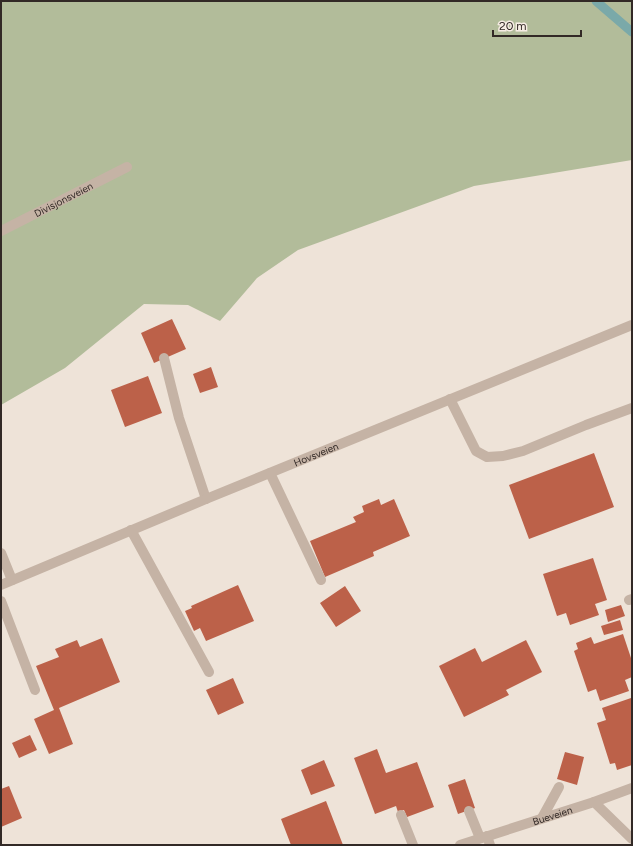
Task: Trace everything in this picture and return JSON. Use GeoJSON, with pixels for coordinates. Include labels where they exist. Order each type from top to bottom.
{"type":"FeatureCollection","features":[{"type":"Feature","properties":{"kind":"street","name":"Divisjonsveien"},"geometry":{"type":"LineString","coordinates":[[1,231],[126,167]]}},
{"type":"Feature","properties":{"kind":"street","name":"Hovsveien"},"geometry":{"type":"LineString","coordinates":[[1,585],[206,499],[632,325]]}},
{"type":"Feature","properties":{"kind":"street"},"geometry":{"type":"LineString","coordinates":[[164,358],[179,418],[206,499]]}},
{"type":"Feature","properties":{"kind":"street"},"geometry":{"type":"LineString","coordinates":[[450,399],[476,451],[487,457],[503,456],[524,451],[586,425],[632,408]]}},
{"type":"Feature","properties":{"kind":"street"},"geometry":{"type":"LineString","coordinates":[[270,473],[321,580]]}},
{"type":"Feature","properties":{"kind":"street"},"geometry":{"type":"LineString","coordinates":[[131,530],[209,672]]}},
{"type":"Feature","properties":{"kind":"street"},"geometry":{"type":"LineString","coordinates":[[1,553],[12,580]]}},
{"type":"Feature","properties":{"kind":"street"},"geometry":{"type":"LineString","coordinates":[[1,601],[35,690]]}},
{"type":"Feature","properties":{"kind":"street"},"geometry":{"type":"LineString","coordinates":[[542,818],[559,787]]}},
{"type":"Feature","properties":{"kind":"street","name":"Bueveien"},"geometry":{"type":"LineString","coordinates":[[461,845],[485,840],[542,818],[594,802],[632,788]]}},
{"type":"Feature","properties":{"kind":"street"},"geometry":{"type":"LineString","coordinates":[[594,802],[632,839]]}},
{"type":"Feature","properties":{"kind":"street"},"geometry":{"type":"LineString","coordinates":[[469,811],[485,840]]}},
{"type":"Feature","properties":{"kind":"street"},"geometry":{"type":"LineString","coordinates":[[401,815],[413,845]]}},
{"type":"Feature","properties":{"kind":"green space"},"geometry":{"type":"Polygon","coordinates":[[[1,1],[632,1],[632,160],[474,186],[298,250],[257,278],[220,321],[188,305],[144,304],[65,368],[1,405],[1,1]]]}},
{"type":"Feature","properties":{"kind":"building"},"geometry":{"type":"Polygon","coordinates":[[[172,319],[186,349],[154,363],[141,333],[172,319]]]}},
{"type":"Feature","properties":{"kind":"building"},"geometry":{"type":"Polygon","coordinates":[[[211,367],[218,387],[200,393],[193,374],[211,367]]]}},
{"type":"Feature","properties":{"kind":"building"},"geometry":{"type":"Polygon","coordinates":[[[148,376],[162,413],[125,427],[111,390],[148,376]]]}},
{"type":"Feature","properties":{"kind":"building"},"geometry":{"type":"Polygon","coordinates":[[[594,453],[614,507],[529,539],[509,485],[594,453]]]}},
{"type":"Feature","properties":{"kind":"building"},"geometry":{"type":"Polygon","coordinates":[[[379,499],[381,505],[394,499],[410,536],[373,552],[374,556],[325,577],[310,541],[356,522],[353,517],[364,512],[362,506],[379,499]]]}},
{"type":"Feature","properties":{"kind":"building"},"geometry":{"type":"Polygon","coordinates":[[[593,558],[607,600],[595,604],[599,615],[570,625],[566,613],[557,616],[543,574],[593,558]]]}},
{"type":"Feature","properties":{"kind":"building"},"geometry":{"type":"Polygon","coordinates":[[[238,585],[254,621],[206,641],[200,628],[194,631],[185,611],[192,608],[191,606],[238,585]]]}},
{"type":"Feature","properties":{"kind":"building"},"geometry":{"type":"Polygon","coordinates":[[[345,586],[361,611],[336,627],[320,603],[345,586]]]}},
{"type":"Feature","properties":{"kind":"building"},"geometry":{"type":"Polygon","coordinates":[[[621,605],[625,616],[608,622],[605,610],[621,605]]]}},
{"type":"Feature","properties":{"kind":"building"},"geometry":{"type":"Polygon","coordinates":[[[620,620],[623,630],[604,635],[601,626],[620,620]]]}},
{"type":"Feature","properties":{"kind":"building"},"geometry":{"type":"Polygon","coordinates":[[[623,634],[632,661],[632,677],[625,680],[629,691],[600,701],[596,689],[588,692],[574,651],[578,649],[576,643],[591,637],[594,644],[623,634]]]}},
{"type":"Feature","properties":{"kind":"building"},"geometry":{"type":"Polygon","coordinates":[[[102,638],[120,682],[59,708],[73,744],[49,754],[34,719],[54,710],[36,666],[59,657],[55,649],[77,640],[80,647],[102,638]]]}},
{"type":"Feature","properties":{"kind":"building"},"geometry":{"type":"Polygon","coordinates":[[[526,640],[542,672],[506,690],[509,695],[464,717],[439,666],[475,648],[482,662],[526,640]]]}},
{"type":"Feature","properties":{"kind":"building"},"geometry":{"type":"Polygon","coordinates":[[[233,678],[244,703],[218,715],[206,690],[233,678]]]}},
{"type":"Feature","properties":{"kind":"building"},"geometry":{"type":"Polygon","coordinates":[[[631,698],[632,765],[617,770],[615,763],[610,764],[597,723],[606,720],[602,708],[631,698]]]}},
{"type":"Feature","properties":{"kind":"building"},"geometry":{"type":"Polygon","coordinates":[[[30,735],[37,750],[19,758],[12,743],[30,735]]]}},
{"type":"Feature","properties":{"kind":"building"},"geometry":{"type":"Polygon","coordinates":[[[377,749],[386,773],[417,762],[434,807],[407,817],[404,810],[398,812],[396,806],[375,814],[354,758],[377,749]]]}},
{"type":"Feature","properties":{"kind":"building"},"geometry":{"type":"Polygon","coordinates":[[[565,752],[584,757],[577,785],[557,779],[565,752]]]}},
{"type":"Feature","properties":{"kind":"building"},"geometry":{"type":"Polygon","coordinates":[[[324,760],[335,786],[311,795],[301,770],[324,760]]]}},
{"type":"Feature","properties":{"kind":"building"},"geometry":{"type":"Polygon","coordinates":[[[465,779],[475,808],[458,814],[448,785],[465,779]]]}},
{"type":"Feature","properties":{"kind":"building"},"geometry":{"type":"Polygon","coordinates":[[[9,786],[22,818],[1,827],[1,789],[9,786]]]}},
{"type":"Feature","properties":{"kind":"building"},"geometry":{"type":"Polygon","coordinates":[[[326,801],[343,845],[291,845],[281,819],[326,801]]]}},
{"type":"Feature","properties":{"kind":"waterway"},"geometry":{"type":"LineString","coordinates":[[596,1],[632,32]]}}]}
